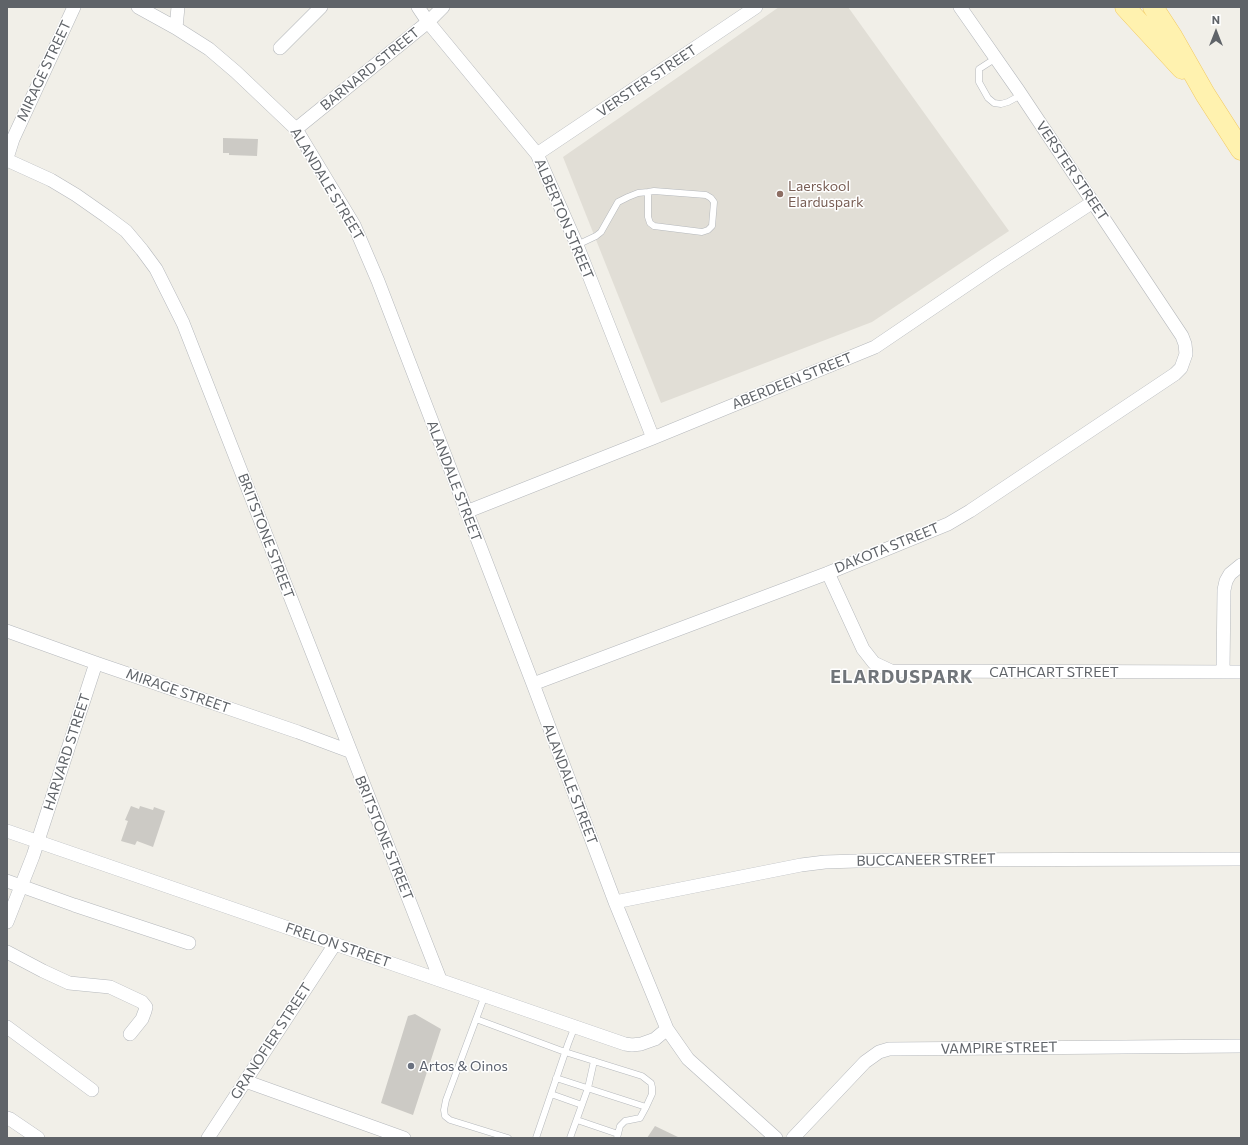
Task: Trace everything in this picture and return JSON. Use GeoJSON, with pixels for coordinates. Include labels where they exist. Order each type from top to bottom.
{"type":"FeatureCollection","features":[{"type":"Feature","properties":{"kind":"main road"},"geometry":{"type":"LineString","coordinates":[[1125,7],[1205,94]]}},
{"type":"Feature","properties":{"kind":"main road"},"geometry":{"type":"LineString","coordinates":[[1153,7],[1172,36],[1205,94],[1241,150]]}},
{"type":"Feature","properties":{"kind":"street","name":"MIRAGE STREET"},"geometry":{"type":"LineString","coordinates":[[7,159],[13,139],[74,7]]}},
{"type":"Feature","properties":{"kind":"street","name":"ALANDALE STREET"},"geometry":{"type":"LineString","coordinates":[[138,7],[176,28],[209,49],[236,72],[296,129],[354,225],[378,281],[615,902],[667,1029],[688,1059],[776,1138]]}},
{"type":"Feature","properties":{"kind":"street"},"geometry":{"type":"LineString","coordinates":[[176,28],[178,7]]}},
{"type":"Feature","properties":{"kind":"street"},"geometry":{"type":"LineString","coordinates":[[280,48],[321,7]]}},
{"type":"Feature","properties":{"kind":"street","name":"ALBERTON STREET"},"geometry":{"type":"LineString","coordinates":[[418,7],[428,22],[537,154],[577,245],[653,438]]}},
{"type":"Feature","properties":{"kind":"street","name":"BARNARD STREET"},"geometry":{"type":"LineString","coordinates":[[296,129],[428,22],[443,7]]}},
{"type":"Feature","properties":{"kind":"street","name":"VERSTER STREET"},"geometry":{"type":"LineString","coordinates":[[537,154],[756,7]]}},
{"type":"Feature","properties":{"kind":"street","name":"VERSTER STREET"},"geometry":{"type":"LineString","coordinates":[[960,7],[1021,95],[1182,336]]}},
{"type":"Feature","properties":{"kind":"street","name":"BRITSTONE STREET"},"geometry":{"type":"LineString","coordinates":[[7,159],[51,180],[106,216],[130,236],[156,269],[183,324],[349,751],[440,979]]}},
{"type":"Feature","properties":{"kind":"street","name":"ABERDEEN STREET"},"geometry":{"type":"LineString","coordinates":[[466,512],[653,438],[875,347],[996,265],[1093,202]]}},
{"type":"Feature","properties":{"kind":"street","name":"DAKOTA STREET"},"geometry":{"type":"LineString","coordinates":[[533,684],[828,573],[960,518],[1175,374],[1181,368],[1186,354],[1182,336]]}},
{"type":"Feature","properties":{"kind":"street"},"geometry":{"type":"LineString","coordinates":[[1223,672],[1224,590],[1226,581],[1230,574],[1241,565]]}},
{"type":"Feature","properties":{"kind":"street","name":"CATHCART STREET"},"geometry":{"type":"LineString","coordinates":[[828,573],[863,650],[874,662],[891,671],[1241,672]]}},
{"type":"Feature","properties":{"kind":"street","name":"MIRAGE STREET"},"geometry":{"type":"LineString","coordinates":[[7,631],[349,751]]}},
{"type":"Feature","properties":{"kind":"street","name":"HARVARD STREET"},"geometry":{"type":"LineString","coordinates":[[7,922],[38,842],[96,663]]}},
{"type":"Feature","properties":{"kind":"street","name":"FRELON STREET"},"geometry":{"type":"LineString","coordinates":[[7,831],[625,1044],[641,1044],[656,1039],[667,1029]]}},
{"type":"Feature","properties":{"kind":"street","name":"BUCCANEER STREET"},"geometry":{"type":"LineString","coordinates":[[615,902],[801,865],[825,862],[896,860],[1241,859]]}},
{"type":"Feature","properties":{"kind":"street"},"geometry":{"type":"LineString","coordinates":[[7,881],[189,943]]}},
{"type":"Feature","properties":{"kind":"street","name":"GRANOFIER STREET"},"geometry":{"type":"LineString","coordinates":[[208,1138],[334,944]]}},
{"type":"Feature","properties":{"kind":"street"},"geometry":{"type":"LineString","coordinates":[[7,952],[43,971],[69,982],[110,986],[142,1002],[146,1007],[146,1011],[142,1019],[130,1034]]}},
{"type":"Feature","properties":{"kind":"street"},"geometry":{"type":"LineString","coordinates":[[7,1027],[92,1090]]}},
{"type":"Feature","properties":{"kind":"street","name":"VAMPIRE STREET"},"geometry":{"type":"LineString","coordinates":[[793,1138],[865,1062],[879,1052],[888,1049],[1241,1046]]}},
{"type":"Feature","properties":{"kind":"street"},"geometry":{"type":"LineString","coordinates":[[245,1081],[404,1138]]}},
{"type":"Feature","properties":{"kind":"street"},"geometry":{"type":"LineString","coordinates":[[7,1118],[38,1138]]}},
{"type":"Feature","properties":{"kind":"lane"},"geometry":{"type":"LineString","coordinates":[[996,58],[979,69],[979,82],[988,98],[994,103],[1001,104],[1021,95]]}},
{"type":"Feature","properties":{"kind":"lane"},"geometry":{"type":"LineString","coordinates":[[577,245],[596,236],[618,202],[638,192],[648,192],[706,195],[714,202],[712,226],[708,230],[702,232],[654,226],[650,223],[648,217],[648,192]]}},
{"type":"Feature","properties":{"kind":"lane"},"geometry":{"type":"LineString","coordinates":[[486,995],[446,1100],[444,1110],[445,1116],[450,1120],[503,1137]]}},
{"type":"Feature","properties":{"kind":"lane"},"geometry":{"type":"LineString","coordinates":[[476,1019],[565,1052],[646,1078],[651,1083],[652,1094],[640,1118],[625,1121],[620,1126],[617,1136],[577,1120]]}},
{"type":"Feature","properties":{"kind":"lane"},"geometry":{"type":"LineString","coordinates":[[536,1138],[550,1094],[575,1026]]}},
{"type":"Feature","properties":{"kind":"lane"},"geometry":{"type":"LineString","coordinates":[[570,1138],[588,1088],[594,1061]]}},
{"type":"Feature","properties":{"kind":"lane"},"geometry":{"type":"LineString","coordinates":[[556,1078],[646,1107]]}},
{"type":"Feature","properties":{"kind":"lane"},"geometry":{"type":"LineString","coordinates":[[550,1094],[582,1106]]}},
{"type":"Feature","properties":{"kind":"shaded area","name":"Laerskool Elarduspark"},"geometry":{"type":"Polygon","coordinates":[[[779,7],[848,7],[1009,231],[872,322],[661,403],[563,157],[779,7]]]}},
{"type":"Feature","properties":{"kind":"building"},"geometry":{"type":"Polygon","coordinates":[[[223,138],[258,139],[257,156],[229,155],[229,153],[223,153],[223,138]]]}},
{"type":"Feature","properties":{"kind":"building"},"geometry":{"type":"Polygon","coordinates":[[[131,806],[139,809],[140,806],[153,810],[154,807],[165,811],[153,847],[137,841],[135,845],[121,841],[128,821],[125,820],[131,806]]]}},
{"type":"Feature","properties":{"kind":"building","name":"Artos & Oinos"},"geometry":{"type":"Polygon","coordinates":[[[415,1014],[441,1029],[413,1115],[381,1103],[408,1016],[415,1014]]]}},
{"type":"Feature","properties":{"kind":"building"},"geometry":{"type":"Polygon","coordinates":[[[655,1126],[680,1138],[647,1138],[655,1126]]]}},
{"type":"Feature","properties":{"kind":"place","name":"Laerskool Elarduspark"},"geometry":{"type":"Point","coordinates":[780,194]}},
{"type":"Feature","properties":{"kind":"place","name":"Artos & Oinos"},"geometry":{"type":"Point","coordinates":[411,1066]}},
{"type":"Feature","properties":{"kind":"district","name":"ELARDUSPARK"},"geometry":{"type":"Point","coordinates":[902,677]}}]}
